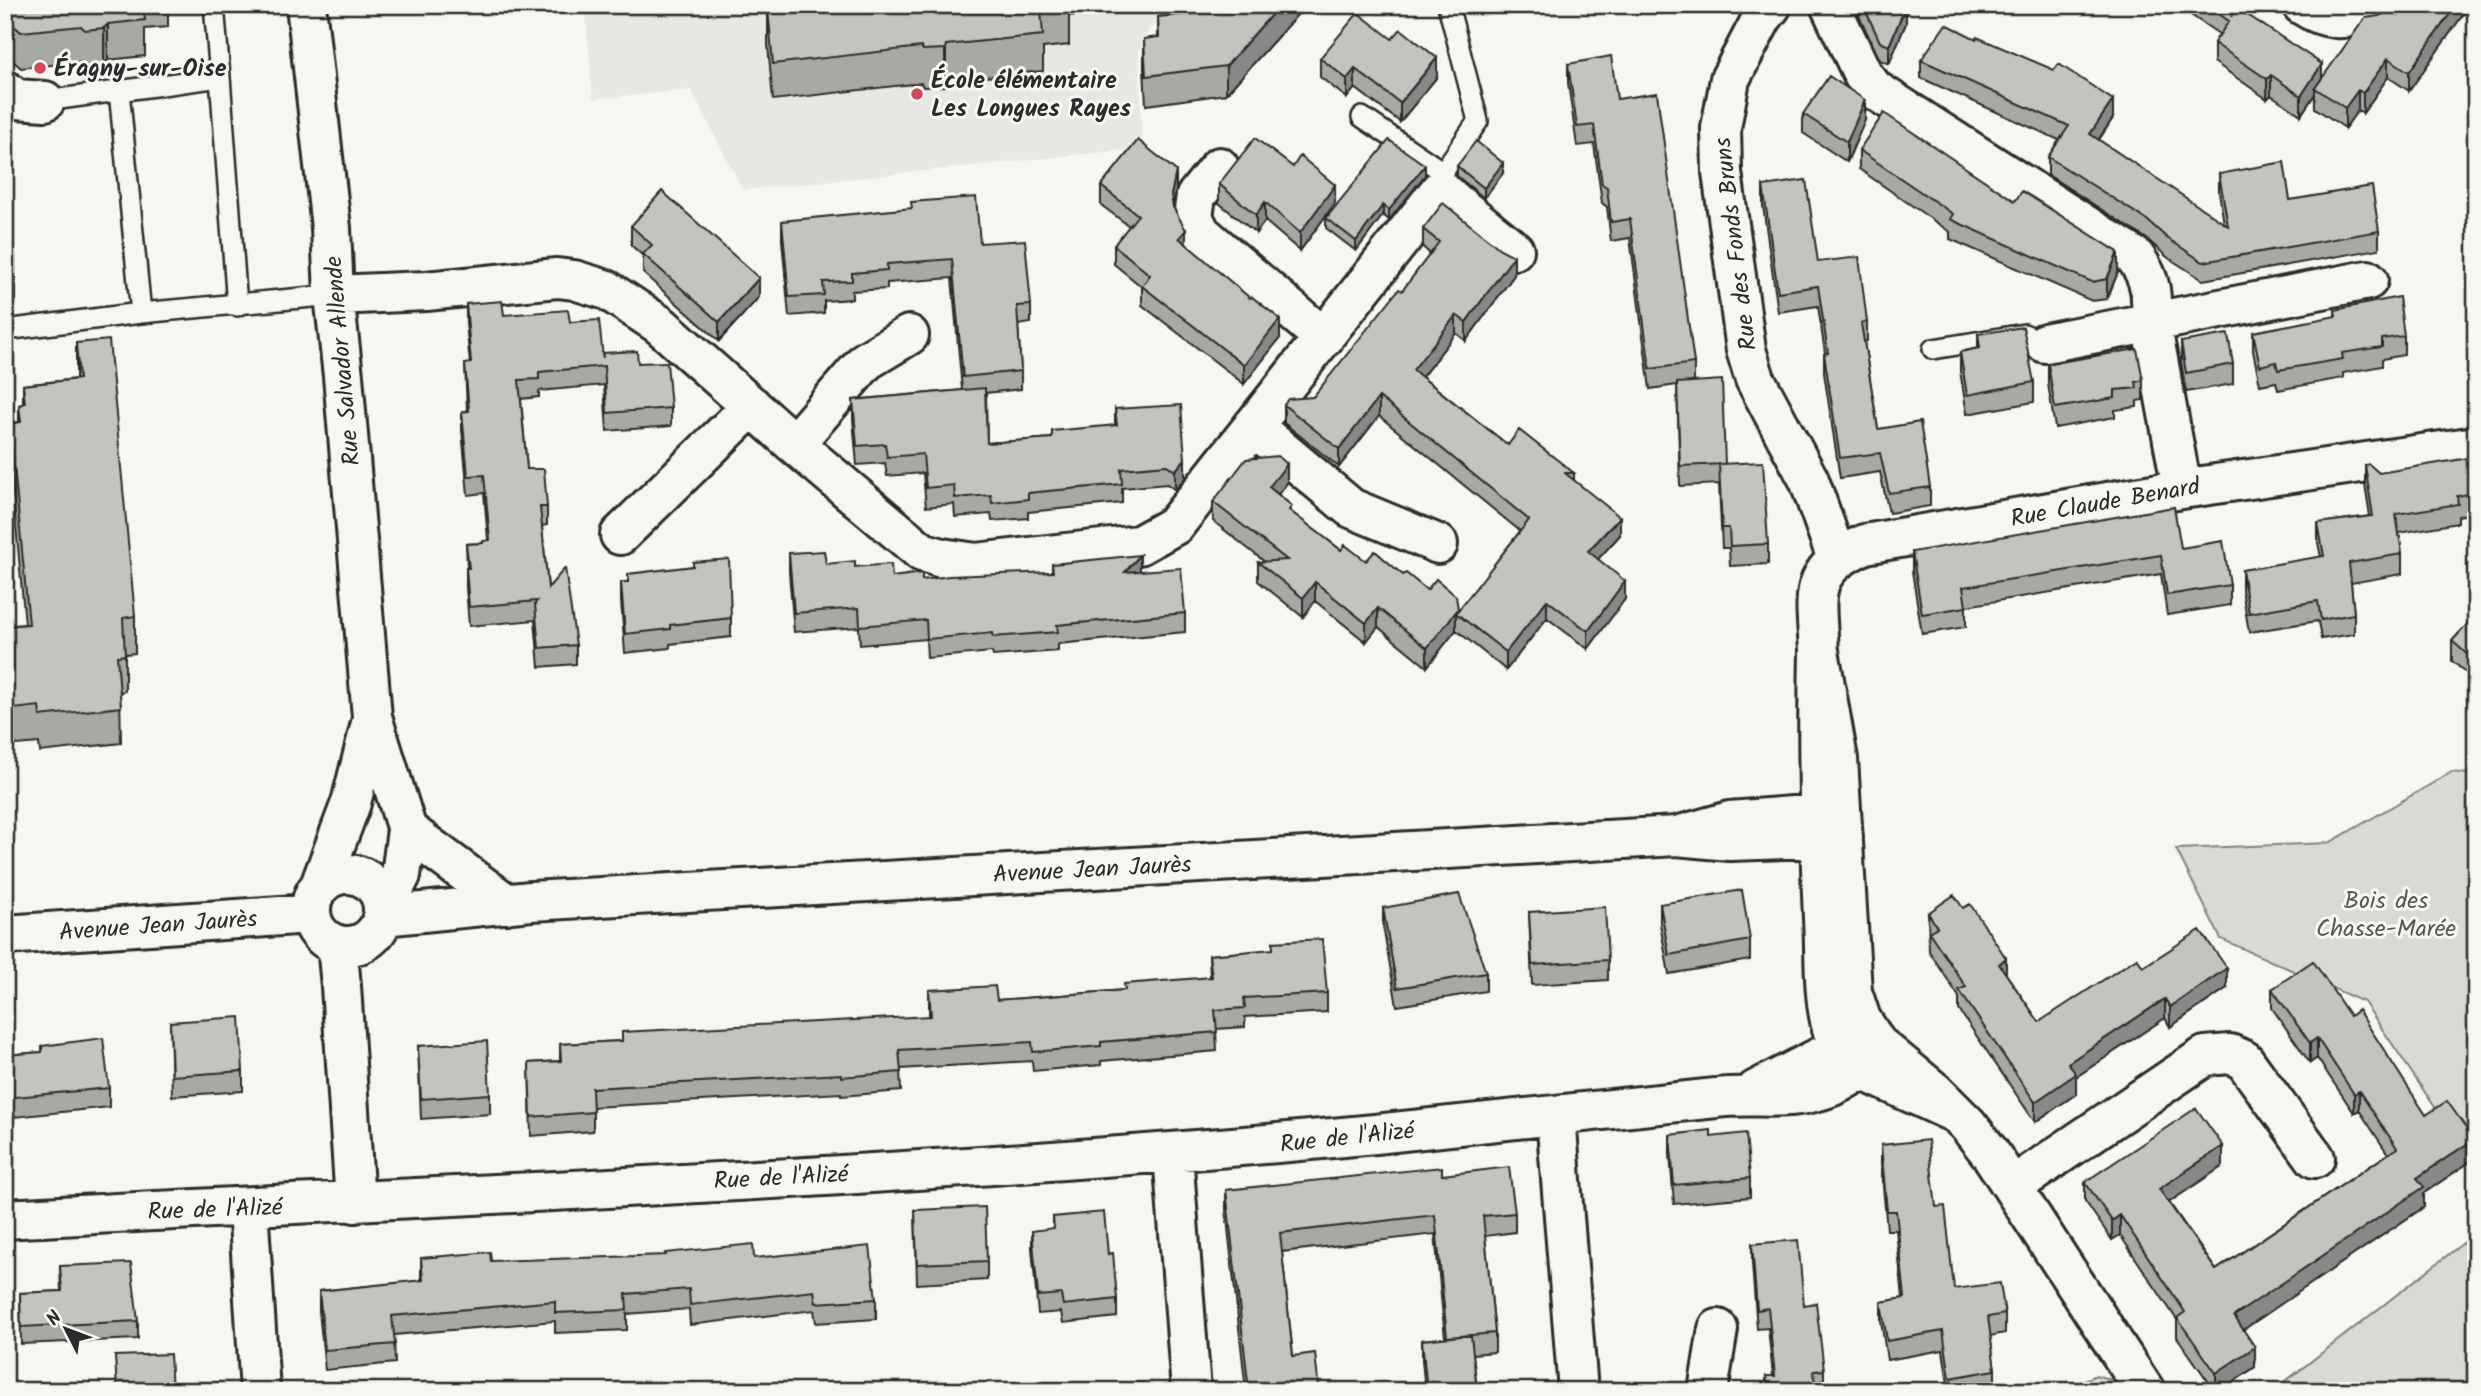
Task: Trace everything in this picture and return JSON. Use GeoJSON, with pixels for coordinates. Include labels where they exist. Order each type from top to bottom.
{"type":"FeatureCollection","features":[{"type":"Feature","properties":{"kind":"street","name":"Rue Salvador Allende"},"geometry":{"type":"LineString","coordinates":[[306,5],[331,228],[334,295],[372,717],[407,830],[401,875],[383,912]]}},
{"type":"Feature","properties":{"kind":"street","name":"Rue des Fonds Bruns"},"geometry":{"type":"LineString","coordinates":[[1772,5],[1762,18],[1730,79],[1721,128],[1722,172],[1746,350],[1755,379],[1808,480],[1837,559]]}},
{"type":"Feature","properties":{"kind":"street"},"geometry":{"type":"LineString","coordinates":[[1830,5],[1863,75],[1875,90],[2135,257],[2147,273],[2152,296],[2151,322],[2182,489]]}},
{"type":"Feature","properties":{"kind":"street"},"geometry":{"type":"LineString","coordinates":[[2302,5],[2312,12],[2337,20],[2375,14]]}},
{"type":"Feature","properties":{"kind":"street"},"geometry":{"type":"LineString","coordinates":[[5,90],[16,99],[45,101]]}},
{"type":"Feature","properties":{"kind":"street"},"geometry":{"type":"LineString","coordinates":[[1219,167],[1196,196],[1193,217],[1201,233],[1324,338]]}},
{"type":"Feature","properties":{"kind":"street"},"geometry":{"type":"LineString","coordinates":[[334,295],[426,291],[536,278],[574,280],[607,290],[660,325],[794,444],[922,552],[976,563],[1139,545],[1175,525],[1324,338],[1441,181],[1514,250]]}},
{"type":"Feature","properties":{"kind":"street"},"geometry":{"type":"LineString","coordinates":[[2045,343],[2368,280]]}},
{"type":"Feature","properties":{"kind":"street"},"geometry":{"type":"LineString","coordinates":[[794,444],[866,361],[909,335]]}},
{"type":"Feature","properties":{"kind":"street"},"geometry":{"type":"LineString","coordinates":[[620,535],[752,406]]}},
{"type":"Feature","properties":{"kind":"street"},"geometry":{"type":"LineString","coordinates":[[1253,426],[1351,508],[1438,544]]}},
{"type":"Feature","properties":{"kind":"street","name":"Rue Claude Benard"},"geometry":{"type":"LineString","coordinates":[[1837,559],[1866,544],[1880,541],[2182,489],[2476,446]]}},
{"type":"Feature","properties":{"kind":"street"},"geometry":{"type":"LineString","coordinates":[[1837,559],[1821,577],[1817,592],[1819,651],[1839,760],[1830,827],[1827,1003],[1830,1022],[1862,1049],[1957,1114],[1968,1125],[2014,1186],[2145,1391]]}},
{"type":"Feature","properties":{"kind":"street","name":"Rue Salvador Allende"},"geometry":{"type":"LineString","coordinates":[[316,899],[351,803],[372,717]]}},
{"type":"Feature","properties":{"kind":"street","name":"Avenue Jean Jaurès"},"geometry":{"type":"LineString","coordinates":[[383,912],[1676,836],[1730,821],[1830,827]]}},
{"type":"Feature","properties":{"kind":"street"},"geometry":{"type":"LineString","coordinates":[[407,830],[507,904]]}},
{"type":"Feature","properties":{"kind":"street"},"geometry":{"type":"LineString","coordinates":[[353,873],[368,880],[379,892],[383,912],[377,930],[366,941],[352,946],[337,945],[319,933],[315,927],[316,899],[336,874],[353,873]]}},
{"type":"Feature","properties":{"kind":"street","name":"Avenue Jean Jaurès"},"geometry":{"type":"LineString","coordinates":[[5,935],[316,899]]}},
{"type":"Feature","properties":{"kind":"street"},"geometry":{"type":"LineString","coordinates":[[337,945],[355,1203]]}},
{"type":"Feature","properties":{"kind":"street","name":"Rue de l'Alizé"},"geometry":{"type":"LineString","coordinates":[[5,1219],[355,1203],[1173,1154],[1556,1117],[1740,1095],[1862,1049]]}},
{"type":"Feature","properties":{"kind":"street"},"geometry":{"type":"LineString","coordinates":[[2014,1186],[2205,1056],[2230,1054],[2244,1060],[2315,1158]]}},
{"type":"Feature","properties":{"kind":"street"},"geometry":{"type":"LineString","coordinates":[[1556,1117],[1578,1391]]}},
{"type":"Feature","properties":{"kind":"street"},"geometry":{"type":"LineString","coordinates":[[1173,1154],[1191,1391]]}},
{"type":"Feature","properties":{"kind":"street"},"geometry":{"type":"LineString","coordinates":[[248,1207],[260,1391]]}},
{"type":"Feature","properties":{"kind":"street"},"geometry":{"type":"LineString","coordinates":[[1708,1391],[1718,1329]]}},
{"type":"Feature","properties":{"kind":"lane"},"geometry":{"type":"LineString","coordinates":[[214,5],[237,306]]}},
{"type":"Feature","properties":{"kind":"lane"},"geometry":{"type":"LineString","coordinates":[[1362,117],[1441,181],[1478,121],[1448,5]]}},
{"type":"Feature","properties":{"kind":"lane"},"geometry":{"type":"LineString","coordinates":[[45,101],[220,77]]}},
{"type":"Feature","properties":{"kind":"lane"},"geometry":{"type":"LineString","coordinates":[[119,92],[141,313]]}},
{"type":"Feature","properties":{"kind":"lane"},"geometry":{"type":"LineString","coordinates":[[5,330],[141,313],[334,295]]}},
{"type":"Feature","properties":{"kind":"lane"},"geometry":{"type":"LineString","coordinates":[[1933,349],[2024,334],[2045,343]]}},
{"type":"Feature","properties":{"kind":"shaded area","name":"École élémentaire Les Longues Rayes"},"geometry":{"type":"Polygon","coordinates":[[[585,5],[1204,5],[1149,28],[1139,51],[1142,148],[743,190],[691,90],[593,99],[585,5]]]}},
{"type":"Feature","properties":{"kind":"green space","name":"Bois des Chasse-Marée"},"geometry":{"type":"Polygon","coordinates":[[[2452,772],[2476,775],[2476,1168],[2364,1002],[2221,939],[2176,849],[2329,843],[2452,772]]]}},
{"type":"Feature","properties":{"kind":"green space"},"geometry":{"type":"Polygon","coordinates":[[[2476,1233],[2476,1391],[2273,1391],[2476,1233]]]}},
{"type":"Feature","properties":{"kind":"green space"},"geometry":{"type":"Polygon","coordinates":[[[2096,1375],[2147,1391],[2059,1391],[2096,1375]]]}},
{"type":"Feature","properties":{"kind":"building"},"geometry":{"type":"Polygon","coordinates":[[[5,5],[143,5],[145,20],[108,24],[104,28],[85,30],[81,26],[21,32],[5,18],[5,5]]]}},
{"type":"Feature","properties":{"kind":"building"},"geometry":{"type":"Polygon","coordinates":[[[772,5],[1069,5],[1069,8],[1041,11],[1043,35],[946,45],[945,49],[923,50],[921,47],[773,64],[768,8],[772,5]]]}},
{"type":"Feature","properties":{"kind":"building"},"geometry":{"type":"Polygon","coordinates":[[[1227,5],[1280,5],[1226,66],[1146,76],[1144,39],[1159,37],[1158,17],[1227,10],[1227,5]]]}},
{"type":"Feature","properties":{"kind":"building"},"geometry":{"type":"Polygon","coordinates":[[[1863,5],[1906,5],[1889,46],[1880,42],[1863,5]]]}},
{"type":"Feature","properties":{"kind":"building"},"geometry":{"type":"Polygon","coordinates":[[[2206,5],[2239,5],[2237,8],[2322,64],[2301,96],[2271,75],[2267,79],[2214,43],[2229,21],[2206,5]]]}},
{"type":"Feature","properties":{"kind":"building"},"geometry":{"type":"Polygon","coordinates":[[[2393,5],[2456,5],[2409,72],[2388,58],[2363,93],[2358,90],[2345,108],[2315,88],[2365,18],[2379,16],[2389,11],[2393,5]]]}},
{"type":"Feature","properties":{"kind":"building"},"geometry":{"type":"Polygon","coordinates":[[[1358,13],[1392,39],[1401,29],[1437,58],[1400,103],[1355,69],[1347,79],[1320,58],[1358,13]]]}},
{"type":"Feature","properties":{"kind":"building"},"geometry":{"type":"Polygon","coordinates":[[[1946,24],[2054,70],[2059,64],[2113,100],[2090,134],[2228,226],[2219,174],[2284,162],[2290,200],[2372,186],[2379,231],[2203,262],[2167,238],[2147,220],[2048,157],[2069,126],[1921,60],[1946,24]]]}},
{"type":"Feature","properties":{"kind":"building"},"geometry":{"type":"Polygon","coordinates":[[[1611,56],[1617,99],[1657,93],[1694,363],[1650,369],[1630,219],[1611,222],[1607,187],[1602,184],[1594,125],[1577,127],[1568,64],[1611,56]]]}},
{"type":"Feature","properties":{"kind":"building"},"geometry":{"type":"Polygon","coordinates":[[[1829,76],[1865,100],[1847,142],[1803,114],[1829,76]]]}},
{"type":"Feature","properties":{"kind":"building"},"geometry":{"type":"Polygon","coordinates":[[[1884,113],[2015,201],[2022,191],[2118,252],[2107,279],[2092,282],[1950,219],[1953,214],[1859,150],[1884,113]]]}},
{"type":"Feature","properties":{"kind":"building"},"geometry":{"type":"Polygon","coordinates":[[[1255,138],[1293,167],[1300,156],[1335,185],[1300,233],[1265,202],[1256,215],[1219,184],[1255,138]]]}},
{"type":"Feature","properties":{"kind":"building"},"geometry":{"type":"Polygon","coordinates":[[[1138,140],[1176,171],[1171,195],[1173,207],[1186,230],[1179,238],[1250,298],[1280,319],[1244,365],[1142,286],[1150,275],[1114,245],[1138,215],[1101,186],[1138,140]]]}},
{"type":"Feature","properties":{"kind":"building"},"geometry":{"type":"Polygon","coordinates":[[[1389,140],[1425,165],[1389,210],[1383,205],[1356,241],[1326,218],[1389,140]]]}},
{"type":"Feature","properties":{"kind":"building"},"geometry":{"type":"Polygon","coordinates":[[[1476,141],[1503,163],[1484,188],[1457,166],[1476,141]]]}},
{"type":"Feature","properties":{"kind":"building"},"geometry":{"type":"Polygon","coordinates":[[[5,162],[15,263],[5,264],[5,162]]]}},
{"type":"Feature","properties":{"kind":"building"},"geometry":{"type":"Polygon","coordinates":[[[1806,180],[1818,262],[1859,257],[1867,322],[1861,323],[1878,429],[1920,422],[1930,487],[1889,493],[1880,453],[1840,458],[1824,354],[1828,353],[1818,286],[1778,292],[1763,186],[1806,180]]]}},
{"type":"Feature","properties":{"kind":"building"},"geometry":{"type":"Polygon","coordinates":[[[662,191],[759,278],[719,322],[643,254],[652,245],[631,226],[662,191]]]}},
{"type":"Feature","properties":{"kind":"building"},"geometry":{"type":"Polygon","coordinates":[[[976,197],[980,243],[1025,240],[1031,305],[1017,306],[1021,371],[963,377],[952,259],[887,264],[887,270],[852,273],[852,281],[823,282],[824,295],[789,297],[782,221],[912,208],[911,202],[976,197]]]}},
{"type":"Feature","properties":{"kind":"building"},"geometry":{"type":"Polygon","coordinates":[[[1443,203],[1500,249],[1514,256],[1466,322],[1456,315],[1413,370],[1508,445],[1519,430],[1574,473],[1565,473],[1620,517],[1588,551],[1625,581],[1588,631],[1547,600],[1506,652],[1456,613],[1529,520],[1379,397],[1339,449],[1284,405],[1288,399],[1313,397],[1399,289],[1402,291],[1439,242],[1423,229],[1443,203]]]}},
{"type":"Feature","properties":{"kind":"building"},"geometry":{"type":"Polygon","coordinates":[[[2399,297],[2404,336],[2382,339],[2382,347],[2342,353],[2343,359],[2278,370],[2276,362],[2260,366],[2253,332],[2336,316],[2335,310],[2399,297]]]}},
{"type":"Feature","properties":{"kind":"building"},"geometry":{"type":"Polygon","coordinates":[[[502,301],[504,315],[568,310],[570,322],[599,320],[602,353],[637,351],[638,363],[667,362],[671,408],[607,413],[604,366],[539,372],[539,379],[519,380],[527,469],[544,469],[547,507],[540,507],[548,588],[565,568],[576,645],[539,648],[535,604],[537,601],[469,607],[466,544],[490,540],[484,475],[468,476],[462,412],[469,411],[465,364],[471,363],[466,304],[502,301]]]}},
{"type":"Feature","properties":{"kind":"building"},"geometry":{"type":"Polygon","coordinates":[[[2023,327],[2034,382],[1967,395],[1960,352],[1980,348],[1978,334],[2023,327]]]}},
{"type":"Feature","properties":{"kind":"building"},"geometry":{"type":"Polygon","coordinates":[[[2228,334],[2233,364],[2186,373],[2181,342],[2228,334]]]}},
{"type":"Feature","properties":{"kind":"building"},"geometry":{"type":"Polygon","coordinates":[[[109,340],[135,616],[123,618],[125,655],[117,656],[121,707],[40,716],[39,706],[5,710],[5,626],[29,624],[10,424],[21,422],[19,405],[25,403],[23,385],[79,379],[76,343],[109,340]]]}},
{"type":"Feature","properties":{"kind":"building"},"geometry":{"type":"Polygon","coordinates":[[[2137,349],[2143,380],[2136,382],[2137,388],[2115,390],[2115,398],[2055,408],[2048,364],[2137,349]]]}},
{"type":"Feature","properties":{"kind":"building"},"geometry":{"type":"Polygon","coordinates":[[[1722,380],[1725,464],[1680,466],[1677,383],[1722,380]]]}},
{"type":"Feature","properties":{"kind":"building"},"geometry":{"type":"Polygon","coordinates":[[[985,388],[987,443],[1052,438],[1052,431],[1117,425],[1115,409],[1181,405],[1185,459],[1175,471],[1167,465],[1121,469],[1122,484],[1028,493],[1028,499],[992,503],[991,495],[955,498],[954,485],[926,488],[923,454],[887,457],[885,444],[857,446],[853,400],[985,388]]]}},
{"type":"Feature","properties":{"kind":"building"},"geometry":{"type":"Polygon","coordinates":[[[1278,456],[1287,464],[1269,487],[1292,506],[1289,510],[1341,550],[1345,545],[1366,561],[1375,551],[1403,575],[1406,573],[1427,590],[1436,579],[1456,596],[1458,609],[1427,648],[1378,608],[1366,623],[1315,582],[1303,598],[1258,562],[1287,560],[1213,502],[1246,459],[1278,456]]]}},
{"type":"Feature","properties":{"kind":"building"},"geometry":{"type":"Polygon","coordinates":[[[2469,458],[2474,493],[2457,496],[2458,504],[2396,514],[2402,554],[2349,563],[2354,614],[2321,620],[2318,601],[2249,613],[2242,570],[2324,556],[2318,523],[2373,516],[2365,465],[2369,464],[2379,473],[2469,458]]]}},
{"type":"Feature","properties":{"kind":"building"},"geometry":{"type":"Polygon","coordinates":[[[1763,462],[1768,544],[1730,546],[1729,528],[1722,528],[1719,464],[1763,462]]]}},
{"type":"Feature","properties":{"kind":"building"},"geometry":{"type":"Polygon","coordinates":[[[2174,507],[2181,548],[2223,541],[2230,585],[2167,595],[2161,555],[1963,587],[1966,607],[1922,614],[1912,552],[2174,507]]]}},
{"type":"Feature","properties":{"kind":"building"},"geometry":{"type":"Polygon","coordinates":[[[824,551],[826,564],[855,561],[855,567],[891,564],[892,577],[922,573],[922,580],[949,576],[1053,572],[1052,564],[1140,555],[1125,572],[1181,568],[1185,613],[1057,625],[1058,632],[993,637],[992,633],[927,639],[926,620],[860,626],[859,608],[794,613],[789,553],[824,551]]]}},
{"type":"Feature","properties":{"kind":"building"},"geometry":{"type":"Polygon","coordinates":[[[729,559],[731,618],[670,625],[670,629],[625,634],[621,582],[628,582],[628,574],[693,566],[693,562],[729,559]]]}},
{"type":"Feature","properties":{"kind":"building"},"geometry":{"type":"Polygon","coordinates":[[[2476,615],[2476,662],[2452,641],[2476,615]]]}},
{"type":"Feature","properties":{"kind":"building"},"geometry":{"type":"Polygon","coordinates":[[[1742,890],[1750,940],[1669,955],[1660,904],[1742,890]]]}},
{"type":"Feature","properties":{"kind":"building"},"geometry":{"type":"Polygon","coordinates":[[[1459,894],[1486,973],[1397,988],[1383,908],[1459,894]]]}},
{"type":"Feature","properties":{"kind":"building"},"geometry":{"type":"Polygon","coordinates":[[[1954,895],[1963,908],[1970,904],[2006,958],[1999,964],[2039,1022],[2137,958],[2143,967],[2200,930],[2227,968],[2170,1007],[2165,999],[2068,1063],[2076,1074],[2035,1102],[1959,990],[1966,987],[1929,932],[1937,927],[1928,913],[1954,895]]]}},
{"type":"Feature","properties":{"kind":"building"},"geometry":{"type":"Polygon","coordinates":[[[1605,907],[1608,960],[1532,965],[1529,912],[1605,907]]]}},
{"type":"Feature","properties":{"kind":"building"},"geometry":{"type":"Polygon","coordinates":[[[1322,939],[1327,993],[1244,998],[1245,1008],[1215,1010],[1217,1032],[1101,1042],[1101,1046],[1033,1052],[1032,1042],[899,1050],[901,1072],[592,1088],[593,1112],[531,1117],[529,1063],[561,1061],[560,1044],[622,1041],[622,1032],[931,1016],[929,990],[995,986],[997,1000],[1125,990],[1124,984],[1212,977],[1209,955],[1273,949],[1273,942],[1322,939]]]}},
{"type":"Feature","properties":{"kind":"building"},"geometry":{"type":"Polygon","coordinates":[[[2313,961],[2350,1016],[2358,1010],[2426,1115],[2447,1101],[2474,1139],[2417,1178],[2424,1187],[2234,1316],[2255,1347],[2216,1373],[2177,1318],[2185,1312],[2120,1215],[2112,1221],[2085,1182],[2196,1108],[2223,1146],[2159,1189],[2216,1270],[2397,1148],[2359,1091],[2354,1094],[2317,1038],[2310,1043],[2272,989],[2313,961]]]}},
{"type":"Feature","properties":{"kind":"building"},"geometry":{"type":"Polygon","coordinates":[[[240,1017],[243,1071],[172,1076],[170,1022],[240,1017]]]}},
{"type":"Feature","properties":{"kind":"building"},"geometry":{"type":"Polygon","coordinates":[[[103,1038],[109,1088],[5,1098],[5,1055],[42,1052],[42,1046],[103,1038]]]}},
{"type":"Feature","properties":{"kind":"building"},"geometry":{"type":"Polygon","coordinates":[[[487,1041],[490,1094],[421,1099],[418,1046],[487,1041]]]}},
{"type":"Feature","properties":{"kind":"building"},"geometry":{"type":"Polygon","coordinates":[[[1711,1130],[1711,1137],[1746,1133],[1750,1178],[1674,1185],[1670,1135],[1711,1130]]]}},
{"type":"Feature","properties":{"kind":"building"},"geometry":{"type":"Polygon","coordinates":[[[1928,1140],[1936,1207],[1945,1206],[1954,1289],[2000,1283],[2005,1314],[1988,1317],[1995,1370],[1950,1378],[1943,1331],[1887,1341],[1881,1302],[1905,1298],[1896,1211],[1887,1211],[1881,1145],[1928,1140]]]}},
{"type":"Feature","properties":{"kind":"building"},"geometry":{"type":"Polygon","coordinates":[[[1442,1167],[1442,1175],[1509,1167],[1515,1213],[1483,1216],[1495,1333],[1447,1337],[1435,1215],[1280,1233],[1293,1356],[1315,1353],[1319,1391],[1249,1391],[1226,1190],[1442,1167]]]}},
{"type":"Feature","properties":{"kind":"building"},"geometry":{"type":"Polygon","coordinates":[[[985,1207],[987,1261],[917,1264],[915,1210],[985,1207]]]}},
{"type":"Feature","properties":{"kind":"building"},"geometry":{"type":"Polygon","coordinates":[[[1104,1212],[1108,1254],[1113,1253],[1117,1299],[1063,1305],[1061,1294],[1038,1296],[1032,1231],[1054,1228],[1053,1217],[1104,1212]]]}},
{"type":"Feature","properties":{"kind":"building"},"geometry":{"type":"Polygon","coordinates":[[[1798,1240],[1804,1305],[1816,1303],[1824,1370],[1814,1371],[1816,1391],[1768,1391],[1766,1376],[1775,1376],[1768,1308],[1757,1310],[1752,1244],[1798,1240]]]}},
{"type":"Feature","properties":{"kind":"building"},"geometry":{"type":"Polygon","coordinates":[[[753,1244],[754,1258],[870,1246],[876,1299],[816,1303],[814,1291],[690,1305],[689,1289],[626,1294],[627,1310],[555,1313],[555,1301],[392,1316],[395,1344],[325,1350],[319,1291],[423,1280],[421,1258],[490,1252],[491,1261],[666,1255],[665,1253],[753,1244]]]}},
{"type":"Feature","properties":{"kind":"building"},"geometry":{"type":"Polygon","coordinates":[[[131,1263],[138,1321],[21,1327],[20,1293],[62,1291],[60,1266],[131,1263]]]}},
{"type":"Feature","properties":{"kind":"building"},"geometry":{"type":"Polygon","coordinates":[[[1471,1335],[1477,1391],[1427,1391],[1422,1340],[1471,1335]]]}},
{"type":"Feature","properties":{"kind":"building"},"geometry":{"type":"Polygon","coordinates":[[[170,1354],[172,1391],[117,1391],[115,1356],[170,1354]]]}},
{"type":"Feature","properties":{"kind":"building"},"geometry":{"type":"Polygon","coordinates":[[[1142,1383],[1142,1391],[1077,1391],[1142,1383]]]}},
{"type":"Feature","properties":{"kind":"place","name":"Éragny-sur-Oise"},"geometry":{"type":"Point","coordinates":[40,68]}},
{"type":"Feature","properties":{"kind":"place","name":"École élémentaire Les Longues Rayes"},"geometry":{"type":"Point","coordinates":[917,94]}}]}
